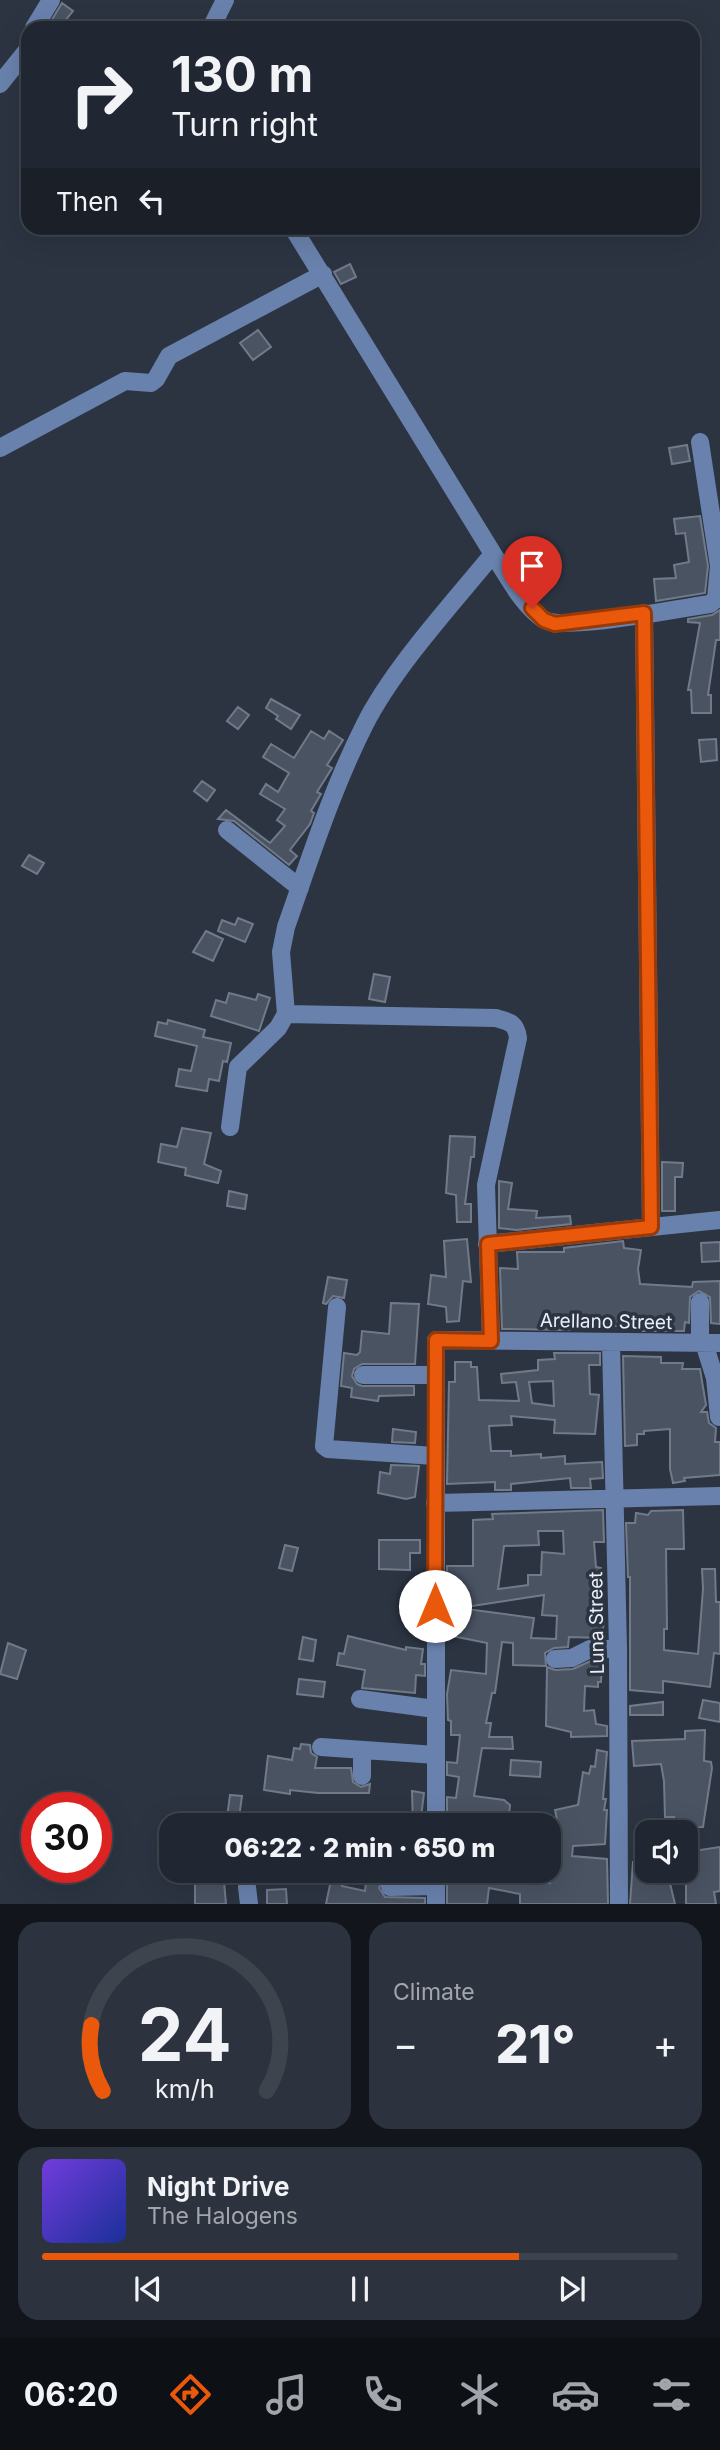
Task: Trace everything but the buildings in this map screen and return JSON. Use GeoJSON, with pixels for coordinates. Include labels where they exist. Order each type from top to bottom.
{"type":"FeatureCollection","features":[{"type":"Feature","properties":{"kind":"street"},"geometry":{"type":"LineString","coordinates":[[38,21],[51,0]]}},
{"type":"Feature","properties":{"kind":"street"},"geometry":{"type":"LineString","coordinates":[[214,21],[225,0]]}},
{"type":"Feature","properties":{"kind":"street"},"geometry":{"type":"LineString","coordinates":[[0,84],[21,58]]}},
{"type":"Feature","properties":{"kind":"street"},"geometry":{"type":"LineString","coordinates":[[298,235],[493,554],[521,596],[544,620],[555,624],[589,622],[710,604],[716,599],[719,566],[700,442]]}},
{"type":"Feature","properties":{"kind":"street"},"geometry":{"type":"LineString","coordinates":[[0,448],[125,381],[151,383],[169,356],[323,274]]}},
{"type":"Feature","properties":{"kind":"street"},"geometry":{"type":"LineString","coordinates":[[230,1127],[238,1067],[278,1028],[286,1014],[281,952],[286,927],[341,778],[366,722],[432,629],[493,554]]}},
{"type":"Feature","properties":{"kind":"street"},"geometry":{"type":"LineString","coordinates":[[644,613],[651,1227]]}},
{"type":"Feature","properties":{"kind":"street"},"geometry":{"type":"LineString","coordinates":[[228,830],[300,888]]}},
{"type":"Feature","properties":{"kind":"street"},"geometry":{"type":"LineString","coordinates":[[286,1014],[496,1018],[513,1023],[518,1038],[486,1185],[491,1341]]}},
{"type":"Feature","properties":{"kind":"street"},"geometry":{"type":"LineString","coordinates":[[488,1244],[720,1220]]}},
{"type":"Feature","properties":{"kind":"street"},"geometry":{"type":"LineString","coordinates":[[700,1302],[715,1378],[719,1417]]}},
{"type":"Feature","properties":{"kind":"street"},"geometry":{"type":"LineString","coordinates":[[337,1307],[324,1446],[328,1449],[435,1456]]}},
{"type":"Feature","properties":{"kind":"street","name":"Arellano Street"},"geometry":{"type":"LineString","coordinates":[[436,1375],[436,1340],[708,1343]]}},
{"type":"Feature","properties":{"kind":"street","name":"Luna Street"},"geometry":{"type":"LineString","coordinates":[[611,1342],[616,1499],[619,1904]]}},
{"type":"Feature","properties":{"kind":"street"},"geometry":{"type":"LineString","coordinates":[[363,1375],[436,1375],[436,1813]]}},
{"type":"Feature","properties":{"kind":"street"},"geometry":{"type":"LineString","coordinates":[[435,1503],[720,1496]]}},
{"type":"Feature","properties":{"kind":"street"},"geometry":{"type":"LineString","coordinates":[[555,1659],[572,1658],[590,1649],[618,1649]]}},
{"type":"Feature","properties":{"kind":"street"},"geometry":{"type":"LineString","coordinates":[[360,1699],[435,1709]]}},
{"type":"Feature","properties":{"kind":"street"},"geometry":{"type":"LineString","coordinates":[[321,1747],[436,1755]]}},
{"type":"Feature","properties":{"kind":"street"},"geometry":{"type":"LineString","coordinates":[[362,1750],[362,1776]]}},
{"type":"Feature","properties":{"kind":"street"},"geometry":{"type":"LineString","coordinates":[[390,1887],[436,1887]]}},
{"type":"Feature","properties":{"kind":"route"},"geometry":{"type":"LineString","coordinates":[[435,1606],[436,1340],[491,1341],[488,1244],[651,1227],[644,613],[589,622],[555,624],[544,620],[532,608]]}}]}
